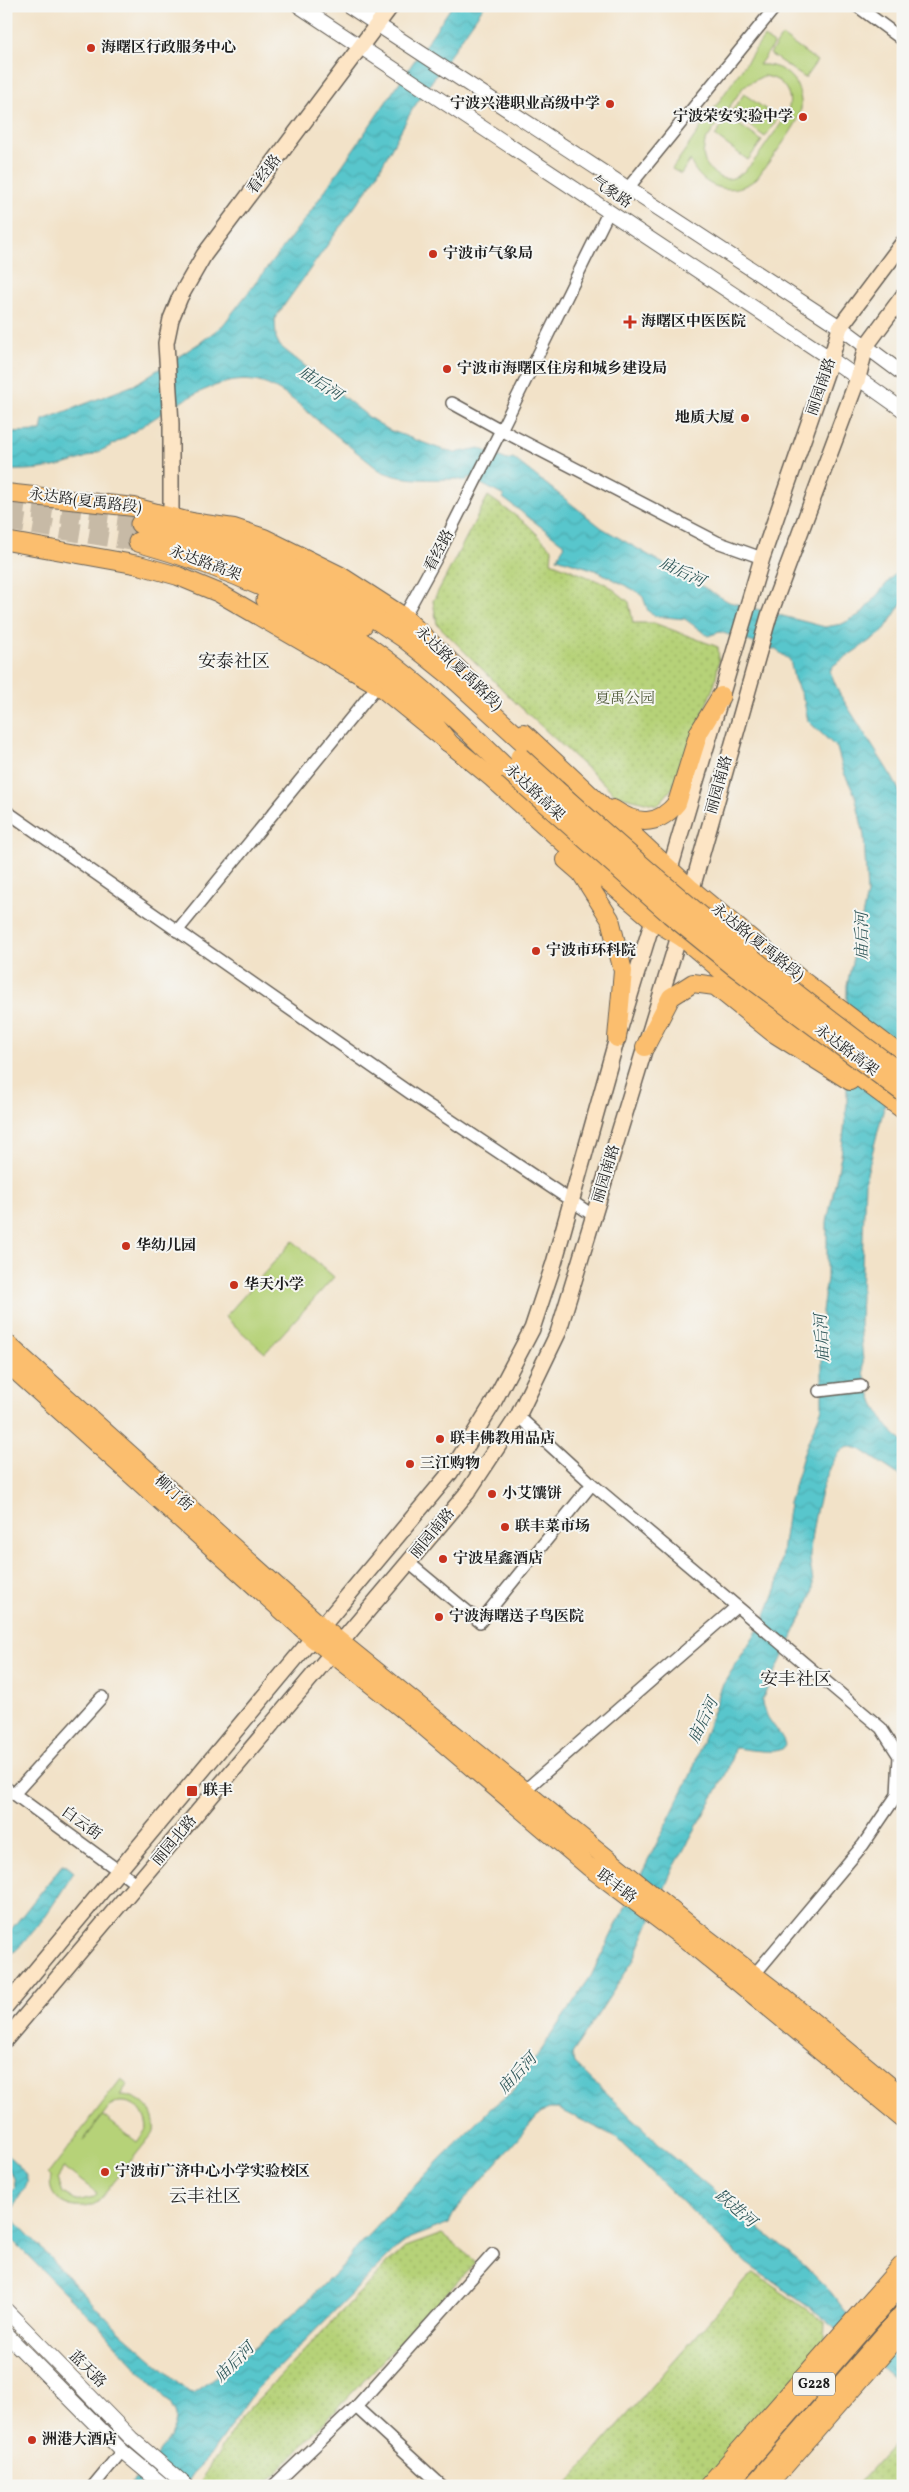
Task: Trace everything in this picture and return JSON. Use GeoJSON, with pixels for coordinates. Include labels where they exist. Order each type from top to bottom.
{"type":"FeatureCollection","features":[{"type":"Feature","properties":{"kind":"highway"},"geometry":{"type":"LineString","coordinates":[[190,522],[271,557],[329,588],[389,628],[450,675],[512,763]]}},
{"type":"Feature","properties":{"kind":"highway","name":"永达路高架"},"geometry":{"type":"LineString","coordinates":[[903,1075],[839,1028],[717,929],[569,802],[512,763],[381,656],[341,629],[299,605],[139,533],[178,535],[243,560],[293,584],[393,643],[432,673],[512,763],[670,914],[734,966],[903,1092]]}},
{"type":"Feature","properties":{"kind":"highway"},"geometry":{"type":"LineString","coordinates":[[215,566],[280,610],[338,642],[369,662],[416,702],[448,742]]}},
{"type":"Feature","properties":{"kind":"highway"},"geometry":{"type":"LineString","coordinates":[[680,935],[764,1006],[903,1109]]}},
{"type":"Feature","properties":{"kind":"highway","name":"G228"},"geometry":{"type":"LineString","coordinates":[[726,2486],[903,2282]]}},
{"type":"Feature","properties":{"kind":"highway","name":"G228"},"geometry":{"type":"LineString","coordinates":[[753,2486],[903,2314]]}},
{"type":"Feature","properties":{"kind":"main road","name":"看经路"},"geometry":{"type":"LineString","coordinates":[[171,515],[171,424],[166,343],[171,319],[180,297],[204,255],[391,6]]}},
{"type":"Feature","properties":{"kind":"main road","name":"丽园南路"},"geometry":{"type":"LineString","coordinates":[[318,1633],[450,1473],[492,1405],[532,1329],[554,1263],[617,1038],[670,868],[735,645],[762,558],[832,359],[840,327],[903,243]]}},
{"type":"Feature","properties":{"kind":"main road","name":"丽园南路"},"geometry":{"type":"LineString","coordinates":[[337,1648],[468,1493],[518,1416],[558,1333],[680,935],[691,888],[769,616],[858,378],[866,346],[903,296]]}},
{"type":"Feature","properties":{"kind":"main road","name":"永达路(夏禹路段)"},"geometry":{"type":"LineString","coordinates":[[6,494],[134,507],[171,515],[190,522],[234,528],[264,538],[338,575],[404,617],[588,793],[691,888],[830,1001],[900,1055]]}},
{"type":"Feature","properties":{"kind":"main road"},"geometry":{"type":"LineString","coordinates":[[6,541],[139,564],[178,576],[219,593],[378,685],[448,742],[512,763],[583,860],[653,920],[680,935],[827,1045],[881,1094],[903,1118]]}},
{"type":"Feature","properties":{"kind":"main road"},"geometry":{"type":"LineString","coordinates":[[588,793],[618,812],[644,822],[663,817],[677,803],[699,732],[720,696]]}},
{"type":"Feature","properties":{"kind":"main road"},"geometry":{"type":"LineString","coordinates":[[512,763],[530,827],[581,873],[610,919],[623,971],[617,1038]]}},
{"type":"Feature","properties":{"kind":"main road"},"geometry":{"type":"LineString","coordinates":[[645,1047],[671,997],[693,983],[715,986],[772,1032],[881,1094],[903,1102]]}},
{"type":"Feature","properties":{"kind":"main road","name":"柳汀街"},"geometry":{"type":"LineString","coordinates":[[6,1343],[318,1633]]}},
{"type":"Feature","properties":{"kind":"main road","name":"柳汀街"},"geometry":{"type":"LineString","coordinates":[[6,1362],[337,1648]]}},
{"type":"Feature","properties":{"kind":"main road","name":"丽园北路"},"geometry":{"type":"LineString","coordinates":[[6,2006],[318,1633]]}},
{"type":"Feature","properties":{"kind":"main road","name":"丽园北路"},"geometry":{"type":"LineString","coordinates":[[6,2039],[337,1648]]}},
{"type":"Feature","properties":{"kind":"main road","name":"联丰路"},"geometry":{"type":"LineString","coordinates":[[337,1648],[525,1790],[590,1843],[695,1938],[903,2118]]}},
{"type":"Feature","properties":{"kind":"main road","name":"联丰路"},"geometry":{"type":"LineString","coordinates":[[337,1648],[414,1718],[588,1866],[754,1975],[903,2097]]}},
{"type":"Feature","properties":{"kind":"main road"},"geometry":{"type":"LineString","coordinates":[[708,2486],[903,2264]]}},
{"type":"Feature","properties":{"kind":"main road"},"geometry":{"type":"LineString","coordinates":[[767,2486],[865,2372],[903,2331]]}},
{"type":"Feature","properties":{"kind":"street","name":"气象路"},"geometry":{"type":"LineString","coordinates":[[299,6],[832,359],[903,410]]}},
{"type":"Feature","properties":{"kind":"street","name":"气象路"},"geometry":{"type":"LineString","coordinates":[[349,6],[840,327],[903,374]]}},
{"type":"Feature","properties":{"kind":"street"},"geometry":{"type":"LineString","coordinates":[[628,188],[776,6]]}},
{"type":"Feature","properties":{"kind":"street"},"geometry":{"type":"LineString","coordinates":[[857,6],[903,40]]}},
{"type":"Feature","properties":{"kind":"street","name":"看经路"},"geometry":{"type":"LineString","coordinates":[[404,617],[494,446],[609,211]]}},
{"type":"Feature","properties":{"kind":"street"},"geometry":{"type":"LineString","coordinates":[[452,403],[716,542],[762,558]]}},
{"type":"Feature","properties":{"kind":"street"},"geometry":{"type":"LineString","coordinates":[[177,931],[378,685]]}},
{"type":"Feature","properties":{"kind":"street"},"geometry":{"type":"LineString","coordinates":[[6,811],[410,1093],[594,1216]]}},
{"type":"Feature","properties":{"kind":"street"},"geometry":{"type":"LineString","coordinates":[[820,1391],[862,1386]]}},
{"type":"Feature","properties":{"kind":"street"},"geometry":{"type":"LineString","coordinates":[[518,1416],[592,1484],[881,1728],[899,1756],[897,1795],[863,1845],[754,1975]]}},
{"type":"Feature","properties":{"kind":"street"},"geometry":{"type":"LineString","coordinates":[[409,1563],[480,1622],[592,1484]]}},
{"type":"Feature","properties":{"kind":"street"},"geometry":{"type":"LineString","coordinates":[[525,1790],[735,1606]]}},
{"type":"Feature","properties":{"kind":"street"},"geometry":{"type":"LineString","coordinates":[[10,1791],[102,1696]]}},
{"type":"Feature","properties":{"kind":"street","name":"白云街"},"geometry":{"type":"LineString","coordinates":[[10,1791],[138,1885]]}},
{"type":"Feature","properties":{"kind":"street"},"geometry":{"type":"LineString","coordinates":[[273,2486],[356,2406],[493,2254]]}},
{"type":"Feature","properties":{"kind":"street","name":"蓝天路"},"geometry":{"type":"LineString","coordinates":[[6,2310],[131,2438],[186,2485]]}},
{"type":"Feature","properties":{"kind":"street"},"geometry":{"type":"LineString","coordinates":[[6,2334],[122,2451],[164,2486]]}},
{"type":"Feature","properties":{"kind":"street"},"geometry":{"type":"LineString","coordinates":[[356,2406],[442,2486]]}},
{"type":"Feature","properties":{"kind":"street"},"geometry":{"type":"LineString","coordinates":[[93,2486],[122,2451]]}},
{"type":"Feature","properties":{"kind":"green space"},"geometry":{"type":"Polygon","coordinates":[[[782,36],[817,61],[805,78],[770,54],[782,36]]]}},
{"type":"Feature","properties":{"kind":"green space"},"geometry":{"type":"Polygon","coordinates":[[[764,37],[774,44],[759,65],[776,67],[791,77],[799,90],[801,107],[799,117],[791,132],[757,178],[738,188],[729,189],[710,184],[695,170],[690,160],[681,174],[672,169],[764,37]],[[763,76],[744,86],[705,142],[703,154],[705,162],[714,173],[722,178],[731,178],[747,169],[785,118],[789,103],[786,89],[779,81],[763,76]]]}},
{"type":"Feature","properties":{"kind":"green space"},"geometry":{"type":"Polygon","coordinates":[[[744,94],[778,118],[765,137],[731,112],[744,94]]]}},
{"type":"Feature","properties":{"kind":"green space"},"geometry":{"type":"Polygon","coordinates":[[[728,117],[762,141],[748,160],[715,136],[728,117]]]}},
{"type":"Feature","properties":{"kind":"green space","name":"夏禹公园"},"geometry":{"type":"Polygon","coordinates":[[[488,496],[527,524],[552,549],[551,562],[608,585],[629,602],[633,623],[654,623],[718,647],[719,660],[715,683],[673,787],[658,805],[616,795],[516,703],[437,624],[433,601],[488,496]]]}},
{"type":"Feature","properties":{"kind":"green space"},"geometry":{"type":"Polygon","coordinates":[[[293,1241],[334,1277],[265,1353],[225,1317],[293,1241]]]}},
{"type":"Feature","properties":{"kind":"green space"},"geometry":{"type":"Polygon","coordinates":[[[121,2079],[128,2084],[120,2095],[134,2098],[146,2106],[153,2117],[154,2132],[98,2202],[82,2207],[73,2207],[65,2204],[53,2194],[51,2177],[48,2174],[121,2079]],[[119,2102],[109,2107],[83,2141],[103,2116],[137,2142],[147,2128],[142,2112],[130,2103],[119,2102]],[[63,2167],[58,2179],[63,2193],[76,2201],[94,2197],[97,2193],[63,2167]]]}},
{"type":"Feature","properties":{"kind":"green space"},"geometry":{"type":"Polygon","coordinates":[[[442,2234],[476,2262],[264,2486],[198,2486],[242,2416],[386,2265],[406,2247],[442,2234]]]}},
{"type":"Feature","properties":{"kind":"green space"},"geometry":{"type":"Polygon","coordinates":[[[754,2273],[826,2323],[825,2343],[701,2486],[565,2486],[747,2278],[754,2273]]]}},
{"type":"Feature","properties":{"kind":"green space"},"geometry":{"type":"Polygon","coordinates":[[[903,2433],[903,2486],[856,2486],[903,2433]]]}},
{"type":"Feature","properties":{"kind":"water"},"geometry":{"type":"Polygon","coordinates":[[[452,6],[484,6],[412,110],[374,180],[275,318],[276,338],[280,346],[370,418],[389,430],[446,451],[455,453],[479,448],[507,460],[513,458],[602,528],[729,602],[825,627],[842,624],[861,614],[903,564],[903,601],[883,632],[834,665],[830,671],[839,693],[899,790],[903,829],[903,907],[899,976],[903,980],[903,1034],[865,1181],[860,1324],[864,1373],[874,1404],[887,1426],[903,1442],[903,1478],[860,1449],[847,1446],[838,1454],[831,1466],[819,1499],[812,1534],[810,1561],[813,1582],[812,1595],[762,1700],[764,1710],[783,1739],[785,1746],[779,1750],[764,1751],[734,1749],[727,1772],[673,1869],[633,1961],[572,2054],[574,2063],[670,2154],[805,2266],[830,2291],[846,2312],[903,2359],[903,2386],[820,2315],[746,2263],[614,2136],[559,2109],[549,2109],[540,2113],[455,2211],[449,2223],[410,2238],[397,2248],[256,2390],[209,2457],[192,2474],[184,2486],[130,2486],[158,2454],[170,2436],[176,2419],[175,2413],[171,2404],[100,2326],[6,2234],[6,2197],[15,2187],[14,2178],[6,2166],[6,2154],[25,2173],[27,2179],[27,2185],[12,2214],[16,2222],[115,2327],[189,2392],[193,2393],[228,2368],[295,2312],[341,2268],[353,2251],[443,2156],[491,2108],[513,2091],[591,1976],[691,1774],[722,1686],[764,1620],[777,1587],[789,1503],[805,1449],[822,1408],[822,1311],[827,1278],[827,1222],[841,1156],[847,1104],[847,985],[867,894],[864,836],[855,795],[844,773],[837,748],[808,721],[804,701],[794,679],[790,660],[776,650],[720,632],[708,636],[685,619],[655,616],[648,611],[643,597],[636,591],[595,570],[557,558],[565,545],[503,498],[504,496],[468,477],[466,482],[458,479],[417,479],[388,474],[379,470],[294,401],[268,385],[247,380],[225,383],[181,402],[117,442],[86,457],[53,467],[31,470],[6,470],[6,432],[41,431],[43,420],[134,385],[201,342],[223,325],[308,215],[452,6]]]}},
{"type":"Feature","properties":{"kind":"water"},"geometry":{"type":"Polygon","coordinates":[[[62,1865],[67,1866],[74,1872],[35,1930],[6,1959],[6,1936],[62,1865]]]}},
{"type":"Feature","properties":{"kind":"tunnel"},"geometry":{"type":"LineString","coordinates":[[6,507],[140,524]]}},
{"type":"Feature","properties":{"kind":"tunnel"},"geometry":{"type":"LineString","coordinates":[[6,521],[138,542]]}},
{"type":"Feature","properties":{"kind":"place","name":"海曙区行政服务中心"},"geometry":{"type":"Point","coordinates":[91,48]}},
{"type":"Feature","properties":{"kind":"place","name":"宁波兴港职业高级中学"},"geometry":{"type":"Point","coordinates":[610,104]}},
{"type":"Feature","properties":{"kind":"place","name":"宁波荣安实验中学"},"geometry":{"type":"Point","coordinates":[803,117]}},
{"type":"Feature","properties":{"kind":"place","name":"宁波市气象局"},"geometry":{"type":"Point","coordinates":[433,254]}},
{"type":"Feature","properties":{"kind":"place","name":"海曙区中医医院"},"geometry":{"type":"Point","coordinates":[630,322]}},
{"type":"Feature","properties":{"kind":"place","name":"宁波市海曙区住房和城乡建设局"},"geometry":{"type":"Point","coordinates":[447,369]}},
{"type":"Feature","properties":{"kind":"place","name":"地质大厦"},"geometry":{"type":"Point","coordinates":[745,418]}},
{"type":"Feature","properties":{"kind":"place","name":"宁波市环科院"},"geometry":{"type":"Point","coordinates":[536,951]}},
{"type":"Feature","properties":{"kind":"place","name":"华幼儿园"},"geometry":{"type":"Point","coordinates":[126,1246]}},
{"type":"Feature","properties":{"kind":"place","name":"华天小学"},"geometry":{"type":"Point","coordinates":[234,1285]}},
{"type":"Feature","properties":{"kind":"place","name":"联丰佛教用品店"},"geometry":{"type":"Point","coordinates":[440,1439]}},
{"type":"Feature","properties":{"kind":"place","name":"三江购物"},"geometry":{"type":"Point","coordinates":[410,1464]}},
{"type":"Feature","properties":{"kind":"place","name":"小艾馕饼"},"geometry":{"type":"Point","coordinates":[492,1494]}},
{"type":"Feature","properties":{"kind":"place","name":"联丰菜市场"},"geometry":{"type":"Point","coordinates":[505,1527]}},
{"type":"Feature","properties":{"kind":"place","name":"宁波星鑫酒店"},"geometry":{"type":"Point","coordinates":[443,1559]}},
{"type":"Feature","properties":{"kind":"place","name":"宁波海曙送子鸟医院"},"geometry":{"type":"Point","coordinates":[439,1617]}},
{"type":"Feature","properties":{"kind":"place","name":"联丰"},"geometry":{"type":"Point","coordinates":[192,1791]}},
{"type":"Feature","properties":{"kind":"place","name":"宁波市广济中心小学实验校区"},"geometry":{"type":"Point","coordinates":[105,2172]}},
{"type":"Feature","properties":{"kind":"place","name":"洲港大酒店"},"geometry":{"type":"Point","coordinates":[32,2440]}},
{"type":"Feature","properties":{"kind":"district","name":"安泰社区"},"geometry":{"type":"Point","coordinates":[234,662]}},
{"type":"Feature","properties":{"kind":"district","name":"安丰社区"},"geometry":{"type":"Point","coordinates":[796,1680]}},
{"type":"Feature","properties":{"kind":"district","name":"云丰社区"},"geometry":{"type":"Point","coordinates":[205,2197]}},
{"type":"Feature","properties":{"kind":"water label","name":"庙后河"},"geometry":{"type":"Point","coordinates":[320,384]}},
{"type":"Feature","properties":{"kind":"water label","name":"庙后河"},"geometry":{"type":"Point","coordinates":[682,573]}},
{"type":"Feature","properties":{"kind":"water label","name":"庙后河"},"geometry":{"type":"Point","coordinates":[863,936]}},
{"type":"Feature","properties":{"kind":"water label","name":"庙后河"},"geometry":{"type":"Point","coordinates":[823,1338]}},
{"type":"Feature","properties":{"kind":"water label","name":"庙后河"},"geometry":{"type":"Point","coordinates":[704,1721]}},
{"type":"Feature","properties":{"kind":"water label","name":"庙后河"},"geometry":{"type":"Point","coordinates":[518,2074]}},
{"type":"Feature","properties":{"kind":"water label","name":"跃进河"},"geometry":{"type":"Point","coordinates":[735,2209]}},
{"type":"Feature","properties":{"kind":"water label","name":"庙后河"},"geometry":{"type":"Point","coordinates":[235,2363]}}]}
